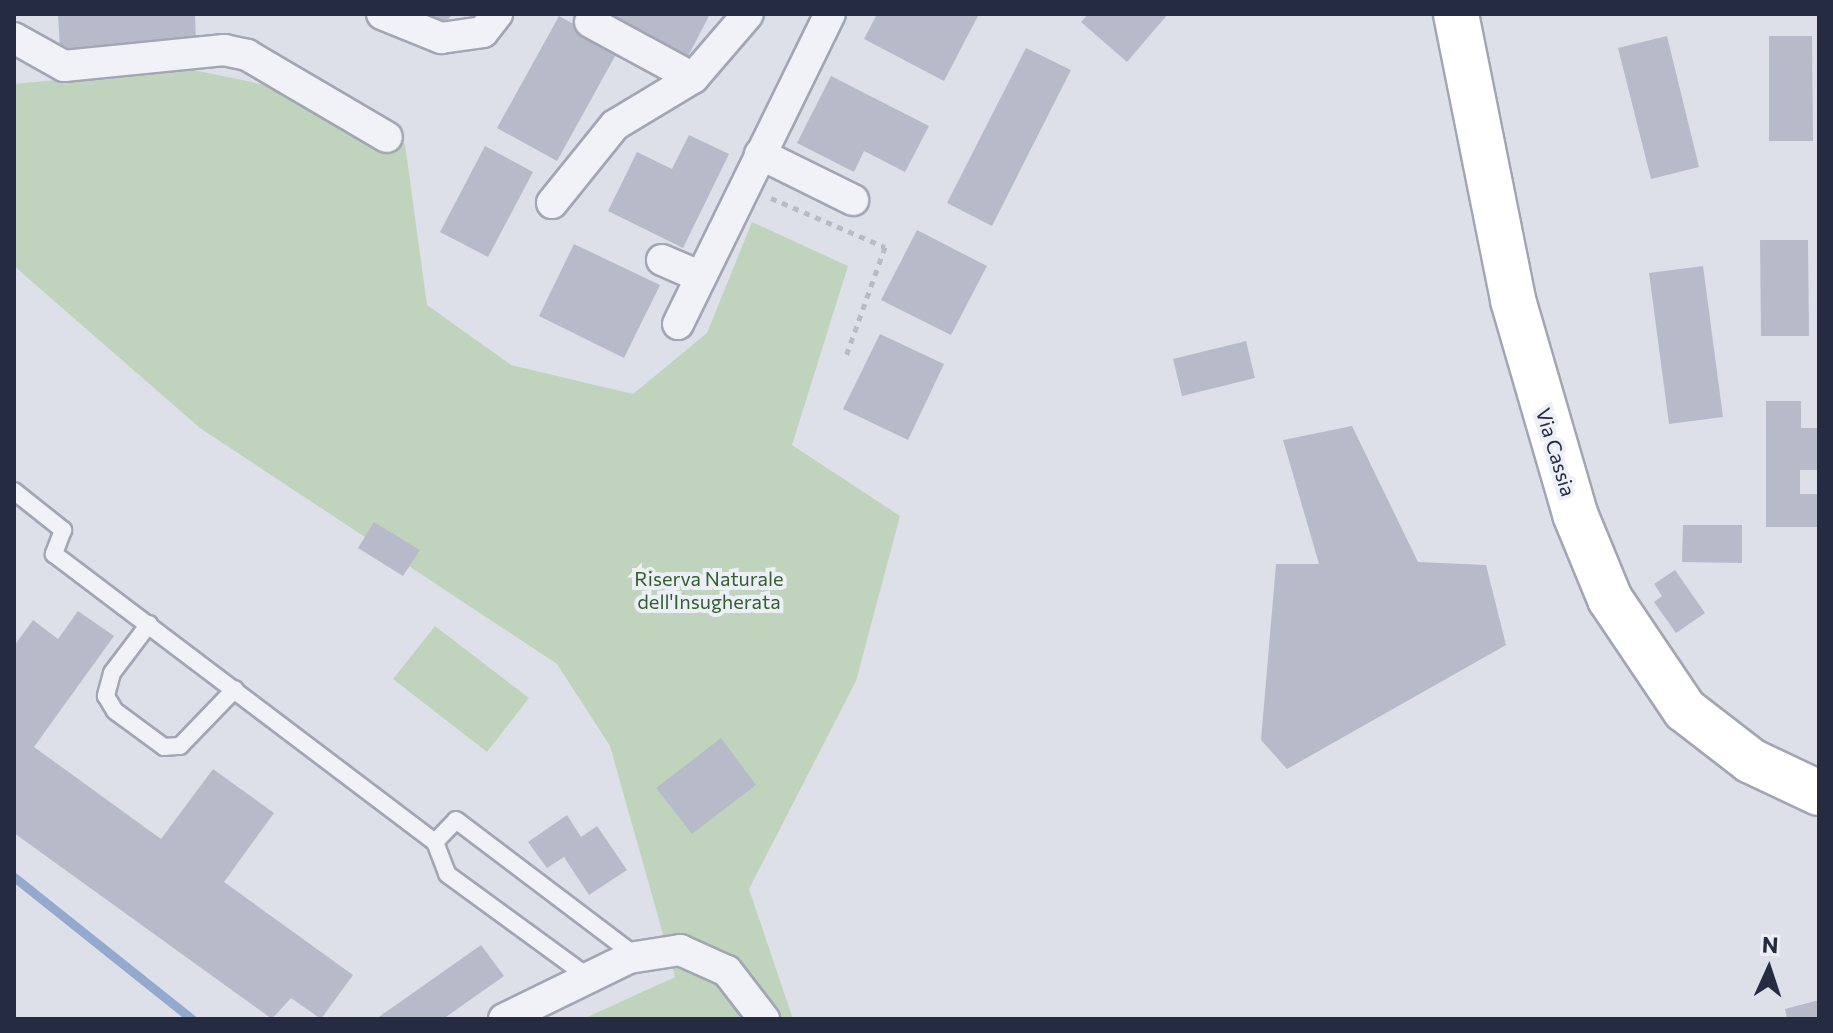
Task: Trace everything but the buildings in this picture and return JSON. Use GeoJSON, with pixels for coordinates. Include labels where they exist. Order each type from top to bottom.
{"type":"FeatureCollection","features":[{"type":"Feature","properties":{"kind":"main road","name":"Via Cassia"},"geometry":{"type":"LineString","coordinates":[[1456,14],[1513,300],[1600,578],[1629,637],[1685,710],[1751,761],[1819,793]]}},
{"type":"Feature","properties":{"kind":"street"},"geometry":{"type":"LineString","coordinates":[[382,14],[441,38],[483,32],[497,14]]}},
{"type":"Feature","properties":{"kind":"street"},"geometry":{"type":"LineString","coordinates":[[552,203],[615,125],[693,78],[748,14]]}},
{"type":"Feature","properties":{"kind":"street"},"geometry":{"type":"LineString","coordinates":[[678,324],[830,14]]}},
{"type":"Feature","properties":{"kind":"street"},"geometry":{"type":"LineString","coordinates":[[590,22],[693,78]]}},
{"type":"Feature","properties":{"kind":"street"},"geometry":{"type":"LineString","coordinates":[[14,38],[64,66],[224,50],[247,55],[387,137]]}},
{"type":"Feature","properties":{"kind":"street"},"geometry":{"type":"LineString","coordinates":[[760,154],[853,200]]}},
{"type":"Feature","properties":{"kind":"street"},"geometry":{"type":"LineString","coordinates":[[662,260],[699,276]]}},
{"type":"Feature","properties":{"kind":"street"},"geometry":{"type":"LineString","coordinates":[[504,1019],[587,976],[636,956],[700,955],[736,979],[764,1019]]}},
{"type":"Feature","properties":{"kind":"lane"},"geometry":{"type":"LineString","coordinates":[[14,491],[63,530],[54,554],[435,842],[447,874],[587,976]]}},
{"type":"Feature","properties":{"kind":"lane"},"geometry":{"type":"LineString","coordinates":[[149,624],[112,673],[106,696],[127,720],[164,747],[180,746],[235,689]]}},
{"type":"Feature","properties":{"kind":"lane"},"geometry":{"type":"LineString","coordinates":[[435,842],[456,820],[636,956]]}},
{"type":"Feature","properties":{"kind":"path"},"geometry":{"type":"LineString","coordinates":[[744,185],[885,247],[845,359]]}},
{"type":"Feature","properties":{"kind":"green space","name":"Riserva Naturale dell'Insugherata"},"geometry":{"type":"Polygon","coordinates":[[[183,68],[355,103],[405,144],[427,305],[511,365],[633,394],[707,333],[752,222],[848,266],[792,445],[900,516],[856,681],[749,889],[793,1019],[583,1019],[675,977],[610,746],[557,664],[200,428],[14,266],[14,84],[183,68]]]}},
{"type":"Feature","properties":{"kind":"green space"},"geometry":{"type":"Polygon","coordinates":[[[435,626],[529,698],[487,752],[393,679],[435,626]]]}},
{"type":"Feature","properties":{"kind":"waterway"},"geometry":{"type":"LineString","coordinates":[[14,877],[192,1019]]}}]}
